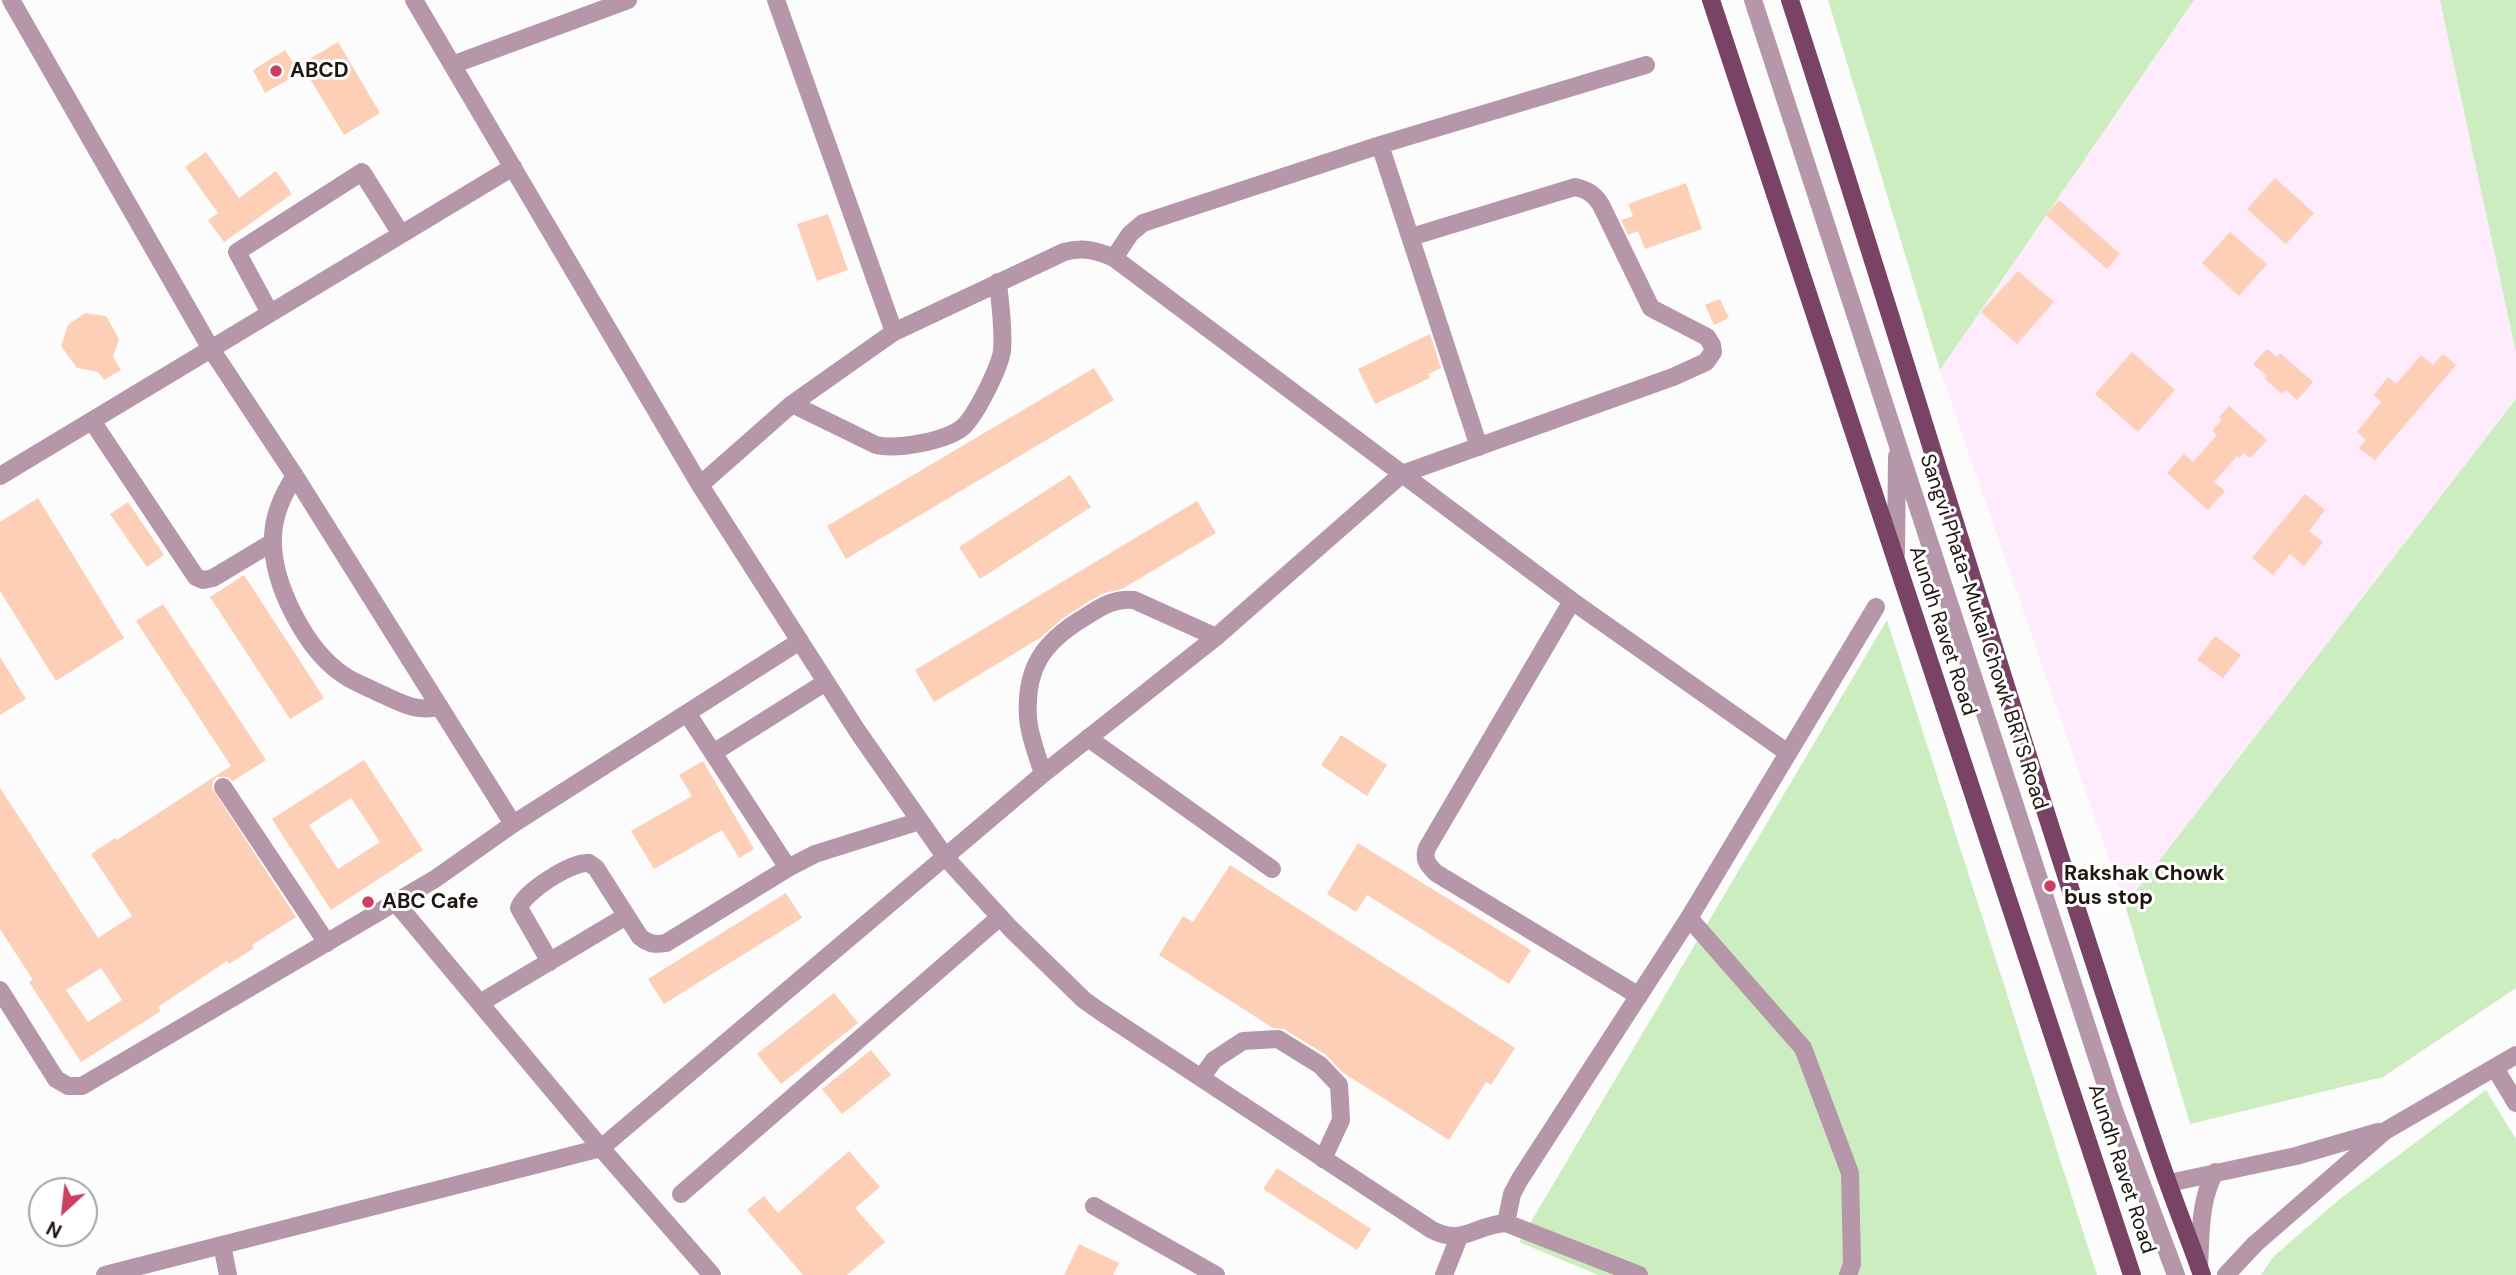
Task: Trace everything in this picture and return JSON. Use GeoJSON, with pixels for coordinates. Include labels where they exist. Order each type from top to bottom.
{"type":"FeatureCollection","features":[{"type":"Feature","properties":{"kind":"main road","name":"Aundh Ravet Road"},"geometry":{"type":"LineString","coordinates":[[1711,0],[2132,1275]]}},
{"type":"Feature","properties":{"kind":"main road","name":"Aundh Ravet Road"},"geometry":{"type":"LineString","coordinates":[[1790,0],[1986,624],[2152,1139],[2198,1273]]}},
{"type":"Feature","properties":{"kind":"street"},"geometry":{"type":"LineString","coordinates":[[11,0],[211,349],[295,476],[513,824]]}},
{"type":"Feature","properties":{"kind":"street"},"geometry":{"type":"LineString","coordinates":[[414,0],[700,485],[826,682],[920,821],[946,858],[1000,917],[1084,1000],[1432,1230],[1445,1236],[1459,1237],[1490,1224],[1506,1223],[1639,1275]]}},
{"type":"Feature","properties":{"kind":"street"},"geometry":{"type":"LineString","coordinates":[[452,65],[628,0]]}},
{"type":"Feature","properties":{"kind":"street"},"geometry":{"type":"LineString","coordinates":[[776,0],[894,332]]}},
{"type":"Feature","properties":{"kind":"street","name":"Sangvi Phata-Mukai Chowk BRTS Road"},"geometry":{"type":"LineString","coordinates":[[1753,0],[2115,1113],[2176,1275]]}},
{"type":"Feature","properties":{"kind":"street"},"geometry":{"type":"LineString","coordinates":[[1114,258],[1130,234],[1143,223],[1380,145],[1646,65]]}},
{"type":"Feature","properties":{"kind":"street"},"geometry":{"type":"LineString","coordinates":[[1380,145],[1479,447]]}},
{"type":"Feature","properties":{"kind":"street"},"geometry":{"type":"LineString","coordinates":[[0,476],[513,167]]}},
{"type":"Feature","properties":{"kind":"street"},"geometry":{"type":"LineString","coordinates":[[270,313],[237,253],[362,172],[401,234]]}},
{"type":"Feature","properties":{"kind":"street"},"geometry":{"type":"LineString","coordinates":[[105,1275],[601,1148],[1043,774],[1216,637],[1402,474],[1673,377],[1706,362],[1713,352],[1707,337],[1651,309],[1601,205],[1594,195],[1585,189],[1575,187],[1411,237]]}},
{"type":"Feature","properties":{"kind":"street"},"geometry":{"type":"LineString","coordinates":[[700,485],[792,404],[894,332],[1064,252],[1079,248],[1095,250],[1114,258],[1572,601],[1788,753]]}},
{"type":"Feature","properties":{"kind":"street"},"geometry":{"type":"LineString","coordinates":[[792,404],[876,445],[888,448],[954,434],[971,419],[999,362],[1002,350],[998,282]]}},
{"type":"Feature","properties":{"kind":"street"},"geometry":{"type":"LineString","coordinates":[[92,421],[196,577],[203,580],[213,578],[273,542]]}},
{"type":"Feature","properties":{"kind":"street"},"geometry":{"type":"LineString","coordinates":[[1896,563],[1897,442]]}},
{"type":"Feature","properties":{"kind":"street"},"geometry":{"type":"LineString","coordinates":[[295,476],[282,498],[273,542],[282,584],[309,641],[345,677],[410,707],[425,710],[440,707]]}},
{"type":"Feature","properties":{"kind":"street"},"geometry":{"type":"LineString","coordinates":[[1043,774],[1028,718],[1032,670],[1047,647],[1071,625],[1108,603],[1121,599],[1134,600],[1216,637]]}},
{"type":"Feature","properties":{"kind":"street"},"geometry":{"type":"LineString","coordinates":[[1572,601],[1427,848],[1425,856],[1436,873],[1639,996]]}},
{"type":"Feature","properties":{"kind":"street"},"geometry":{"type":"LineString","coordinates":[[1506,1223],[1512,1194],[1520,1179],[1689,918],[1876,607]]}},
{"type":"Feature","properties":{"kind":"street"},"geometry":{"type":"LineString","coordinates":[[0,990],[56,1079],[68,1086],[82,1086],[435,879],[513,824],[800,641]]}},
{"type":"Feature","properties":{"kind":"street"},"geometry":{"type":"LineString","coordinates":[[713,753],[826,682]]}},
{"type":"Feature","properties":{"kind":"street"},"geometry":{"type":"LineString","coordinates":[[687,713],[788,868]]}},
{"type":"Feature","properties":{"kind":"street"},"geometry":{"type":"LineString","coordinates":[[1088,738],[1272,869]]}},
{"type":"Feature","properties":{"kind":"street"},"geometry":{"type":"LineString","coordinates":[[223,787],[327,943]]}},
{"type":"Feature","properties":{"kind":"street"},"geometry":{"type":"LineString","coordinates":[[550,962],[519,908],[527,894],[576,864],[589,863],[596,868],[626,916],[648,943],[666,943],[788,868],[825,850],[920,821]]}},
{"type":"Feature","properties":{"kind":"street"},"geometry":{"type":"LineString","coordinates":[[396,902],[601,1148],[712,1275]]}},
{"type":"Feature","properties":{"kind":"street"},"geometry":{"type":"LineString","coordinates":[[480,1003],[626,916]]}},
{"type":"Feature","properties":{"kind":"street"},"geometry":{"type":"LineString","coordinates":[[681,1194],[1000,917]]}},
{"type":"Feature","properties":{"kind":"street"},"geometry":{"type":"LineString","coordinates":[[1689,918],[1802,1048],[1850,1173],[1852,1264],[1848,1275]]}},
{"type":"Feature","properties":{"kind":"street"},"geometry":{"type":"LineString","coordinates":[[1201,1078],[1214,1060],[1243,1041],[1278,1039],[1320,1065],[1339,1085],[1341,1120],[1323,1158]]}},
{"type":"Feature","properties":{"kind":"street"},"geometry":{"type":"LineString","coordinates":[[2226,1275],[2255,1244],[2385,1131],[2516,1055]]}},
{"type":"Feature","properties":{"kind":"street"},"geometry":{"type":"LineString","coordinates":[[2495,1068],[2516,1103]]}},
{"type":"Feature","properties":{"kind":"street"},"geometry":{"type":"LineString","coordinates":[[2169,1183],[2296,1156],[2385,1131]]}},
{"type":"Feature","properties":{"kind":"street"},"geometry":{"type":"LineString","coordinates":[[2198,1273],[2202,1208],[2206,1188],[2215,1172]]}},
{"type":"Feature","properties":{"kind":"street"},"geometry":{"type":"LineString","coordinates":[[1094,1206],[1216,1275]]}},
{"type":"Feature","properties":{"kind":"street"},"geometry":{"type":"LineString","coordinates":[[1444,1275],[1459,1237]]}},
{"type":"Feature","properties":{"kind":"street"},"geometry":{"type":"LineString","coordinates":[[222,1245],[228,1275]]}},
{"type":"Feature","properties":{"kind":"shaded area"},"geometry":{"type":"Polygon","coordinates":[[[2194,0],[2440,0],[2516,354],[2516,399],[2125,905],[1940,370],[2194,0]]]}},
{"type":"Feature","properties":{"kind":"green space"},"geometry":{"type":"Polygon","coordinates":[[[1828,0],[2194,0],[1940,370],[1828,0]]]}},
{"type":"Feature","properties":{"kind":"green space"},"geometry":{"type":"Polygon","coordinates":[[[2440,0],[2516,0],[2516,353],[2440,0]]]}},
{"type":"Feature","properties":{"kind":"green space"},"geometry":{"type":"Polygon","coordinates":[[[2516,399],[2516,988],[2383,1077],[2190,1124],[2125,905],[2516,399]]]}},
{"type":"Feature","properties":{"kind":"green space"},"geometry":{"type":"Polygon","coordinates":[[[1887,620],[2097,1275],[1598,1275],[1519,1242],[1887,620]]]}},
{"type":"Feature","properties":{"kind":"green space"},"geometry":{"type":"Polygon","coordinates":[[[2486,1090],[2516,1139],[2516,1275],[2261,1275],[2273,1257],[2341,1198],[2486,1090]]]}},
{"type":"Feature","properties":{"kind":"building"},"geometry":{"type":"Polygon","coordinates":[[[338,42],[380,113],[344,135],[301,64],[338,42]]]}},
{"type":"Feature","properties":{"kind":"building","name":"ABCD"},"geometry":{"type":"Polygon","coordinates":[[[285,50],[300,73],[265,93],[253,70],[285,50]]]}},
{"type":"Feature","properties":{"kind":"building"},"geometry":{"type":"Polygon","coordinates":[[[206,152],[239,198],[276,171],[292,194],[224,242],[208,220],[218,213],[185,167],[206,152]]]}},
{"type":"Feature","properties":{"kind":"building"},"geometry":{"type":"Polygon","coordinates":[[[2275,178],[2314,213],[2286,244],[2247,209],[2275,178]]]}},
{"type":"Feature","properties":{"kind":"building"},"geometry":{"type":"Polygon","coordinates":[[[1686,183],[1702,229],[1645,249],[1638,231],[1628,235],[1621,220],[1633,216],[1628,204],[1686,183]]]}},
{"type":"Feature","properties":{"kind":"building"},"geometry":{"type":"Polygon","coordinates":[[[2059,200],[2120,254],[2107,269],[2046,215],[2059,200]]]}},
{"type":"Feature","properties":{"kind":"building"},"geometry":{"type":"Polygon","coordinates":[[[828,214],[848,270],[817,281],[797,224],[828,214]]]}},
{"type":"Feature","properties":{"kind":"building"},"geometry":{"type":"Polygon","coordinates":[[[2230,232],[2267,264],[2239,296],[2202,263],[2230,232]]]}},
{"type":"Feature","properties":{"kind":"building"},"geometry":{"type":"Polygon","coordinates":[[[2018,271],[2054,302],[2017,344],[1981,312],[2018,271]]]}},
{"type":"Feature","properties":{"kind":"building"},"geometry":{"type":"Polygon","coordinates":[[[1720,299],[1729,318],[1714,325],[1705,305],[1720,299]]]}},
{"type":"Feature","properties":{"kind":"building"},"geometry":{"type":"Polygon","coordinates":[[[85,313],[106,316],[119,339],[113,357],[121,370],[104,380],[98,372],[77,368],[61,346],[68,325],[85,313]]]}},
{"type":"Feature","properties":{"kind":"building"},"geometry":{"type":"Polygon","coordinates":[[[1430,334],[1441,368],[1428,374],[1430,378],[1375,404],[1358,369],[1430,334]]]}},
{"type":"Feature","properties":{"kind":"building"},"geometry":{"type":"Polygon","coordinates":[[[2267,349],[2277,357],[2280,353],[2313,382],[2297,400],[2286,390],[2282,394],[2253,364],[2267,349]]]}},
{"type":"Feature","properties":{"kind":"building"},"geometry":{"type":"Polygon","coordinates":[[[2132,352],[2175,390],[2138,432],[2095,394],[2132,352]]]}},
{"type":"Feature","properties":{"kind":"building"},"geometry":{"type":"Polygon","coordinates":[[[2443,354],[2456,365],[2375,460],[2359,448],[2366,440],[2357,432],[2381,402],[2374,395],[2388,377],[2396,384],[2421,355],[2433,365],[2443,354]]]}},
{"type":"Feature","properties":{"kind":"building"},"geometry":{"type":"Polygon","coordinates":[[[1094,368],[1114,400],[846,559],[827,526],[1094,368]]]}},
{"type":"Feature","properties":{"kind":"building"},"geometry":{"type":"Polygon","coordinates":[[[2229,406],[2267,440],[2250,458],[2244,453],[2239,458],[2237,456],[2214,482],[2225,491],[2208,510],[2167,473],[2184,454],[2193,462],[2217,435],[2212,431],[2229,406]]]}},
{"type":"Feature","properties":{"kind":"building"},"geometry":{"type":"Polygon","coordinates":[[[1070,475],[1091,507],[980,579],[959,547],[1070,475]]]}},
{"type":"Feature","properties":{"kind":"building"},"geometry":{"type":"Polygon","coordinates":[[[2305,494],[2325,510],[2309,531],[2323,542],[2304,566],[2290,554],[2273,575],[2252,558],[2305,494]]]}},
{"type":"Feature","properties":{"kind":"building"},"geometry":{"type":"Polygon","coordinates":[[[38,498],[124,638],[56,681],[0,591],[0,522],[38,498]]]}},
{"type":"Feature","properties":{"kind":"building"},"geometry":{"type":"Polygon","coordinates":[[[1197,501],[1216,533],[1122,589],[1104,593],[1091,600],[1063,618],[1040,638],[934,702],[915,670],[1197,501]]]}},
{"type":"Feature","properties":{"kind":"building"},"geometry":{"type":"Polygon","coordinates":[[[128,502],[164,555],[147,567],[110,514],[128,502]]]}},
{"type":"Feature","properties":{"kind":"building"},"geometry":{"type":"Polygon","coordinates":[[[244,575],[324,698],[290,719],[210,597],[244,575]]]}},
{"type":"Feature","properties":{"kind":"building"},"geometry":{"type":"Polygon","coordinates":[[[163,604],[266,760],[233,781],[227,777],[217,777],[212,788],[296,917],[252,945],[254,948],[229,964],[227,961],[158,1007],[161,1011],[81,1062],[29,982],[33,980],[0,929],[0,788],[98,938],[132,916],[91,854],[231,766],[136,621],[163,604]],[[101,968],[66,990],[88,1022],[122,1000],[101,968]]]}},
{"type":"Feature","properties":{"kind":"building"},"geometry":{"type":"Polygon","coordinates":[[[2215,636],[2241,655],[2223,678],[2197,660],[2215,636]]]}},
{"type":"Feature","properties":{"kind":"building"},"geometry":{"type":"Polygon","coordinates":[[[0,657],[26,699],[0,715],[0,657]]]}},
{"type":"Feature","properties":{"kind":"building"},"geometry":{"type":"Polygon","coordinates":[[[1341,735],[1387,765],[1367,796],[1321,765],[1341,735]]]}},
{"type":"Feature","properties":{"kind":"building"},"geometry":{"type":"Polygon","coordinates":[[[364,760],[423,850],[331,910],[272,819],[364,760]],[[351,798],[309,825],[338,869],[380,842],[351,798]]]}},
{"type":"Feature","properties":{"kind":"building"},"geometry":{"type":"Polygon","coordinates":[[[703,761],[754,849],[739,858],[722,830],[654,869],[631,831],[692,796],[679,775],[703,761]]]}},
{"type":"Feature","properties":{"kind":"building"},"geometry":{"type":"Polygon","coordinates":[[[1358,843],[1531,950],[1509,984],[1367,895],[1356,912],[1327,894],[1358,843]]]}},
{"type":"Feature","properties":{"kind":"building"},"geometry":{"type":"Polygon","coordinates":[[[1230,865],[1515,1048],[1491,1085],[1486,1082],[1449,1140],[1342,1072],[1326,1055],[1284,1029],[1273,1028],[1159,955],[1183,916],[1193,922],[1230,865]]]}},
{"type":"Feature","properties":{"kind":"building"},"geometry":{"type":"Polygon","coordinates":[[[786,893],[802,918],[664,1004],[648,979],[786,893]]]}},
{"type":"Feature","properties":{"kind":"building"},"geometry":{"type":"Polygon","coordinates":[[[834,993],[858,1023],[781,1084],[757,1054],[834,993]]]}},
{"type":"Feature","properties":{"kind":"building"},"geometry":{"type":"Polygon","coordinates":[[[871,1050],[891,1075],[842,1114],[822,1089],[871,1050]]]}},
{"type":"Feature","properties":{"kind":"building"},"geometry":{"type":"Polygon","coordinates":[[[849,1151],[880,1187],[855,1208],[885,1242],[847,1275],[803,1275],[747,1210],[764,1196],[778,1213],[849,1151]]]}},
{"type":"Feature","properties":{"kind":"building"},"geometry":{"type":"Polygon","coordinates":[[[1277,1168],[1371,1229],[1357,1250],[1263,1189],[1277,1168]]]}},
{"type":"Feature","properties":{"kind":"building"},"geometry":{"type":"Polygon","coordinates":[[[1079,1244],[1119,1263],[1113,1275],[1064,1275],[1079,1244]]]}},
{"type":"Feature","properties":{"kind":"place","name":"ABCD"},"geometry":{"type":"Point","coordinates":[276,71]}},
{"type":"Feature","properties":{"kind":"place","name":"Rakshak Chowk bus stop"},"geometry":{"type":"Point","coordinates":[2050,886]}},
{"type":"Feature","properties":{"kind":"place","name":"ABC Cafe"},"geometry":{"type":"Point","coordinates":[368,902]}}]}
